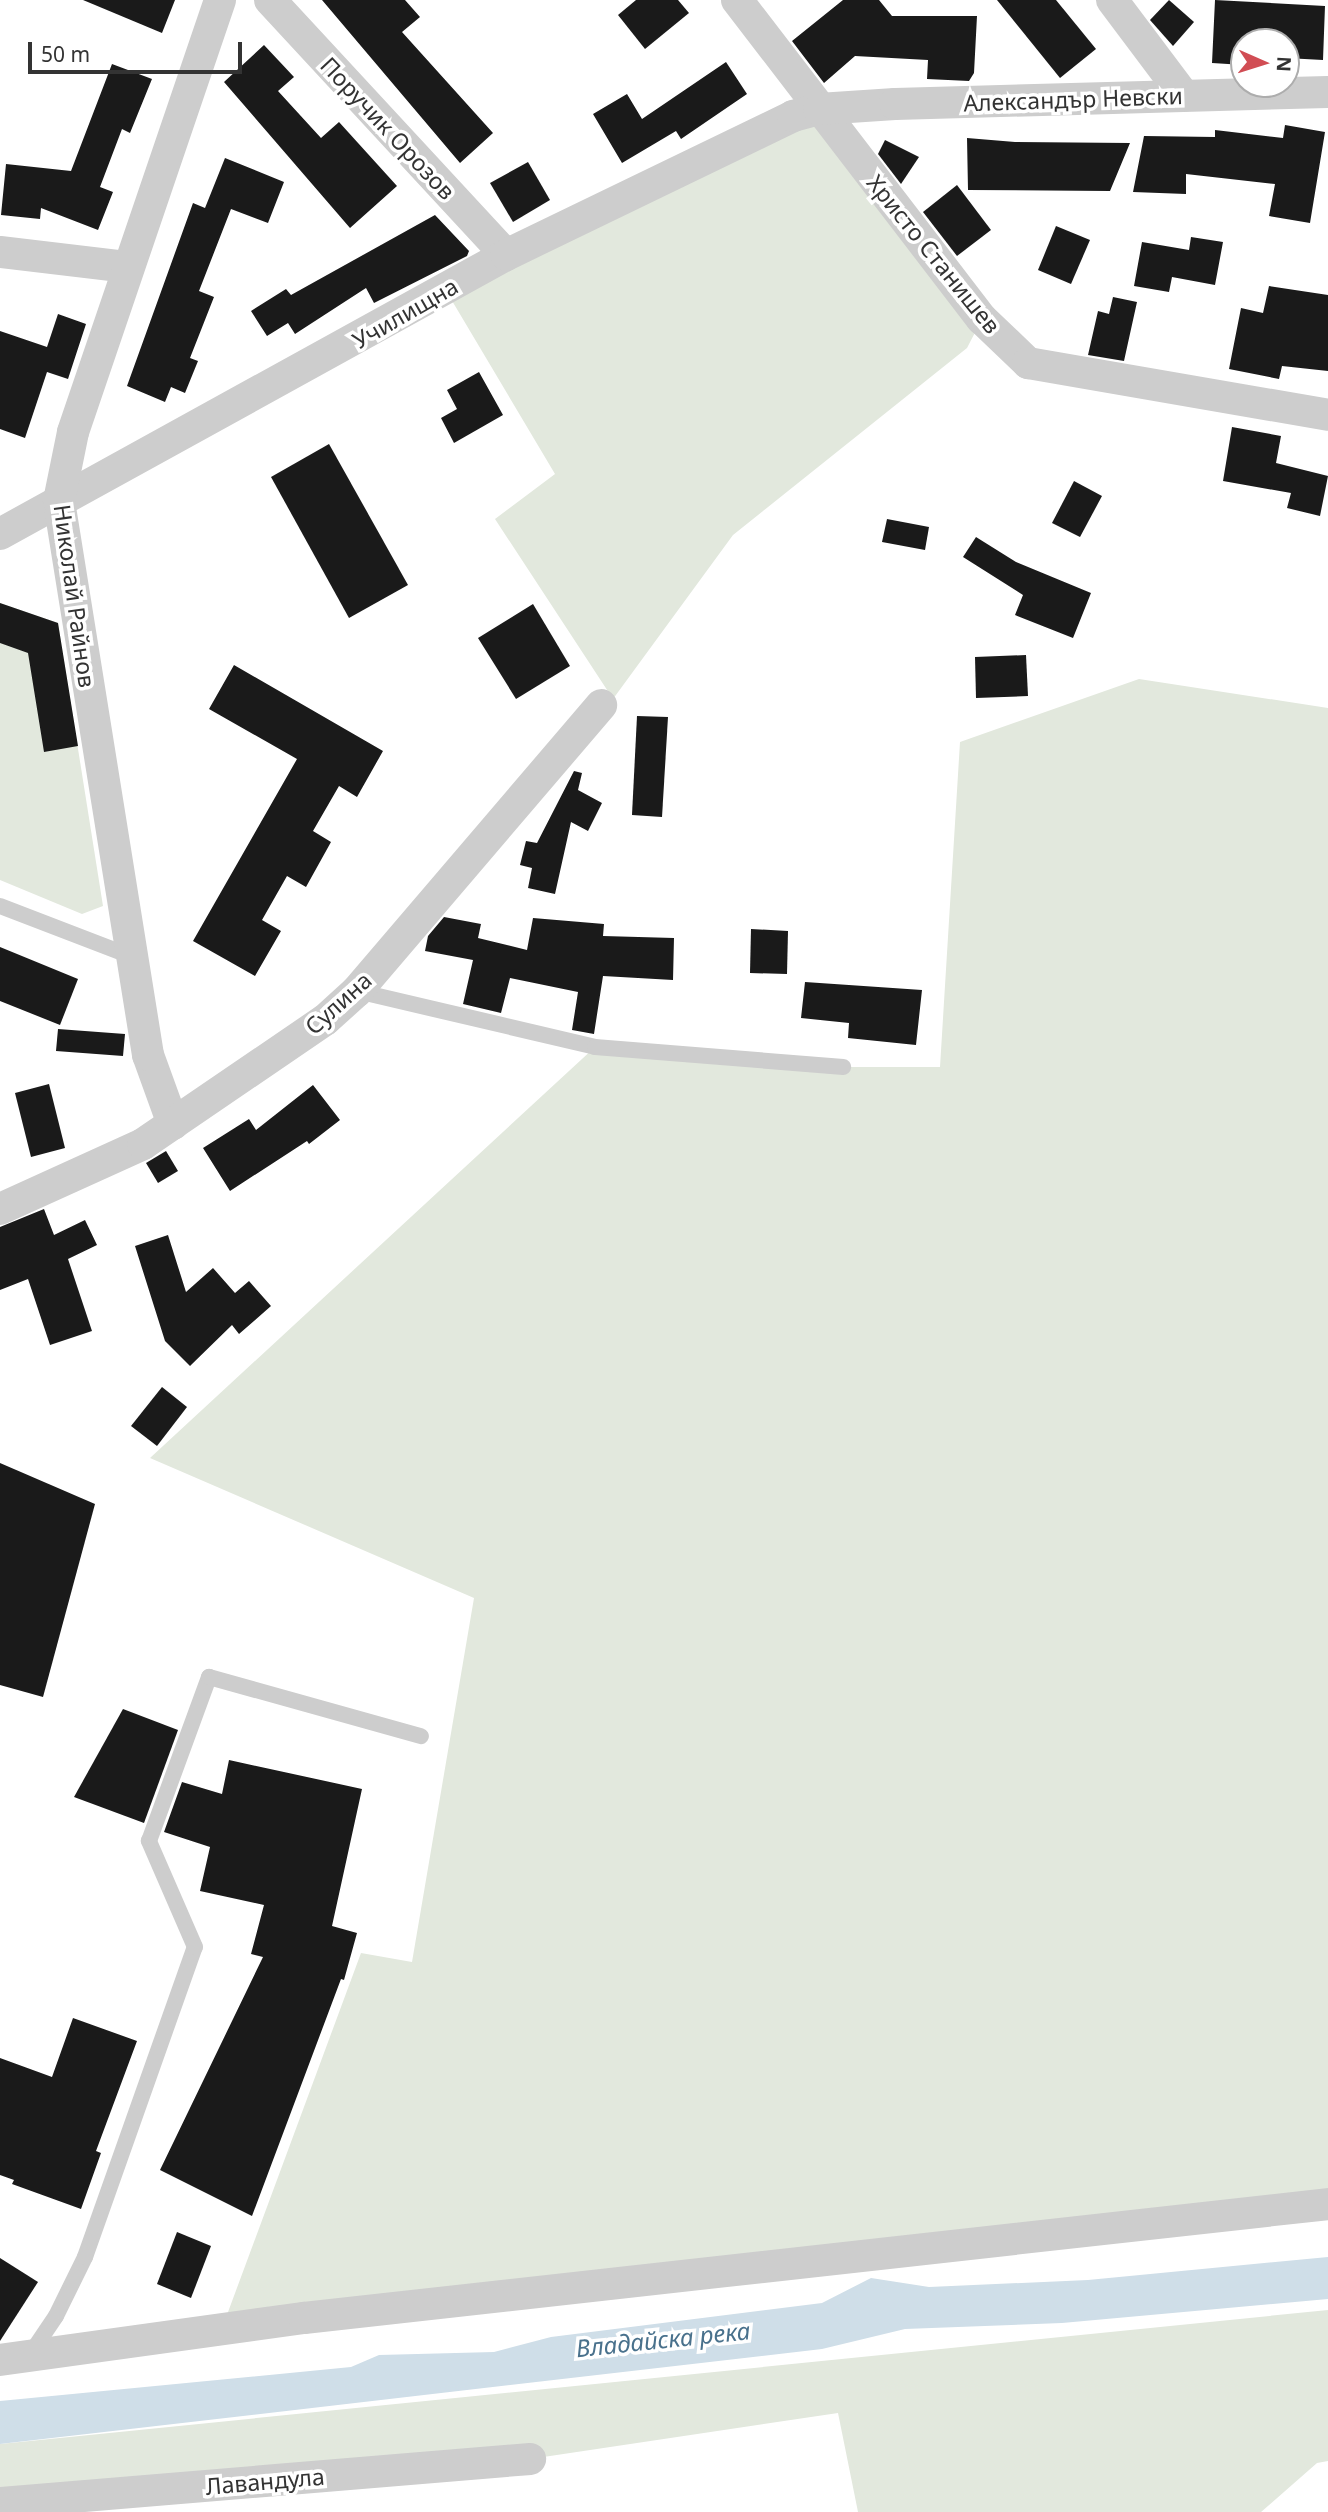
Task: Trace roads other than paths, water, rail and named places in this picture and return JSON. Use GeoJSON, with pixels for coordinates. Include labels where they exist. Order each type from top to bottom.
{"type":"FeatureCollection","features":[{"type":"Feature","properties":{"kind":"street","name":"Николай Райнов"},"geometry":{"type":"LineString","coordinates":[[173,1124],[148,1055],[59,501],[73,432],[219,0]]}},
{"type":"Feature","properties":{"kind":"street","name":"Поручик Орозов"},"geometry":{"type":"LineString","coordinates":[[270,0],[506,255]]}},
{"type":"Feature","properties":{"kind":"street","name":"Христо Станишев"},"geometry":{"type":"LineString","coordinates":[[737,0],[982,319],[1028,363],[1328,415]]}},
{"type":"Feature","properties":{"kind":"street"},"geometry":{"type":"LineString","coordinates":[[1112,0],[1184,96]]}},
{"type":"Feature","properties":{"kind":"street","name":"Александър Невски"},"geometry":{"type":"LineString","coordinates":[[819,109],[1328,92]]}},
{"type":"Feature","properties":{"kind":"street","name":"Училищна"},"geometry":{"type":"LineString","coordinates":[[0,534],[321,361],[506,255],[766,126],[819,109]]}},
{"type":"Feature","properties":{"kind":"street"},"geometry":{"type":"LineString","coordinates":[[0,252],[128,267]]}},
{"type":"Feature","properties":{"kind":"street","name":"Сулина"},"geometry":{"type":"LineString","coordinates":[[0,1209],[143,1144],[326,1020],[357,991],[601,705]]}},
{"type":"Feature","properties":{"kind":"street"},"geometry":{"type":"LineString","coordinates":[[14,2359],[304,2318],[1328,2204]]}},
{"type":"Feature","properties":{"kind":"street","name":"Лавандула"},"geometry":{"type":"LineString","coordinates":[[0,2503],[530,2459]]}},
{"type":"Feature","properties":{"kind":"lane"},"geometry":{"type":"LineString","coordinates":[[0,906],[133,957]]}},
{"type":"Feature","properties":{"kind":"lane"},"geometry":{"type":"LineString","coordinates":[[357,991],[595,1047],[843,1068]]}},
{"type":"Feature","properties":{"kind":"lane"},"geometry":{"type":"LineString","coordinates":[[14,2359],[56,2316],[85,2258],[195,1947],[149,1841],[209,1677],[421,1736]]}},
{"type":"Feature","properties":{"kind":"water","name":"Владайска река"},"geometry":{"type":"Polygon","coordinates":[[[1328,2257],[1328,2299],[1062,2323],[905,2329],[822,2349],[0,2444],[0,2401],[351,2367],[379,2355],[494,2352],[551,2337],[822,2303],[871,2278],[929,2287],[1088,2280],[1328,2257]]]}}]}
